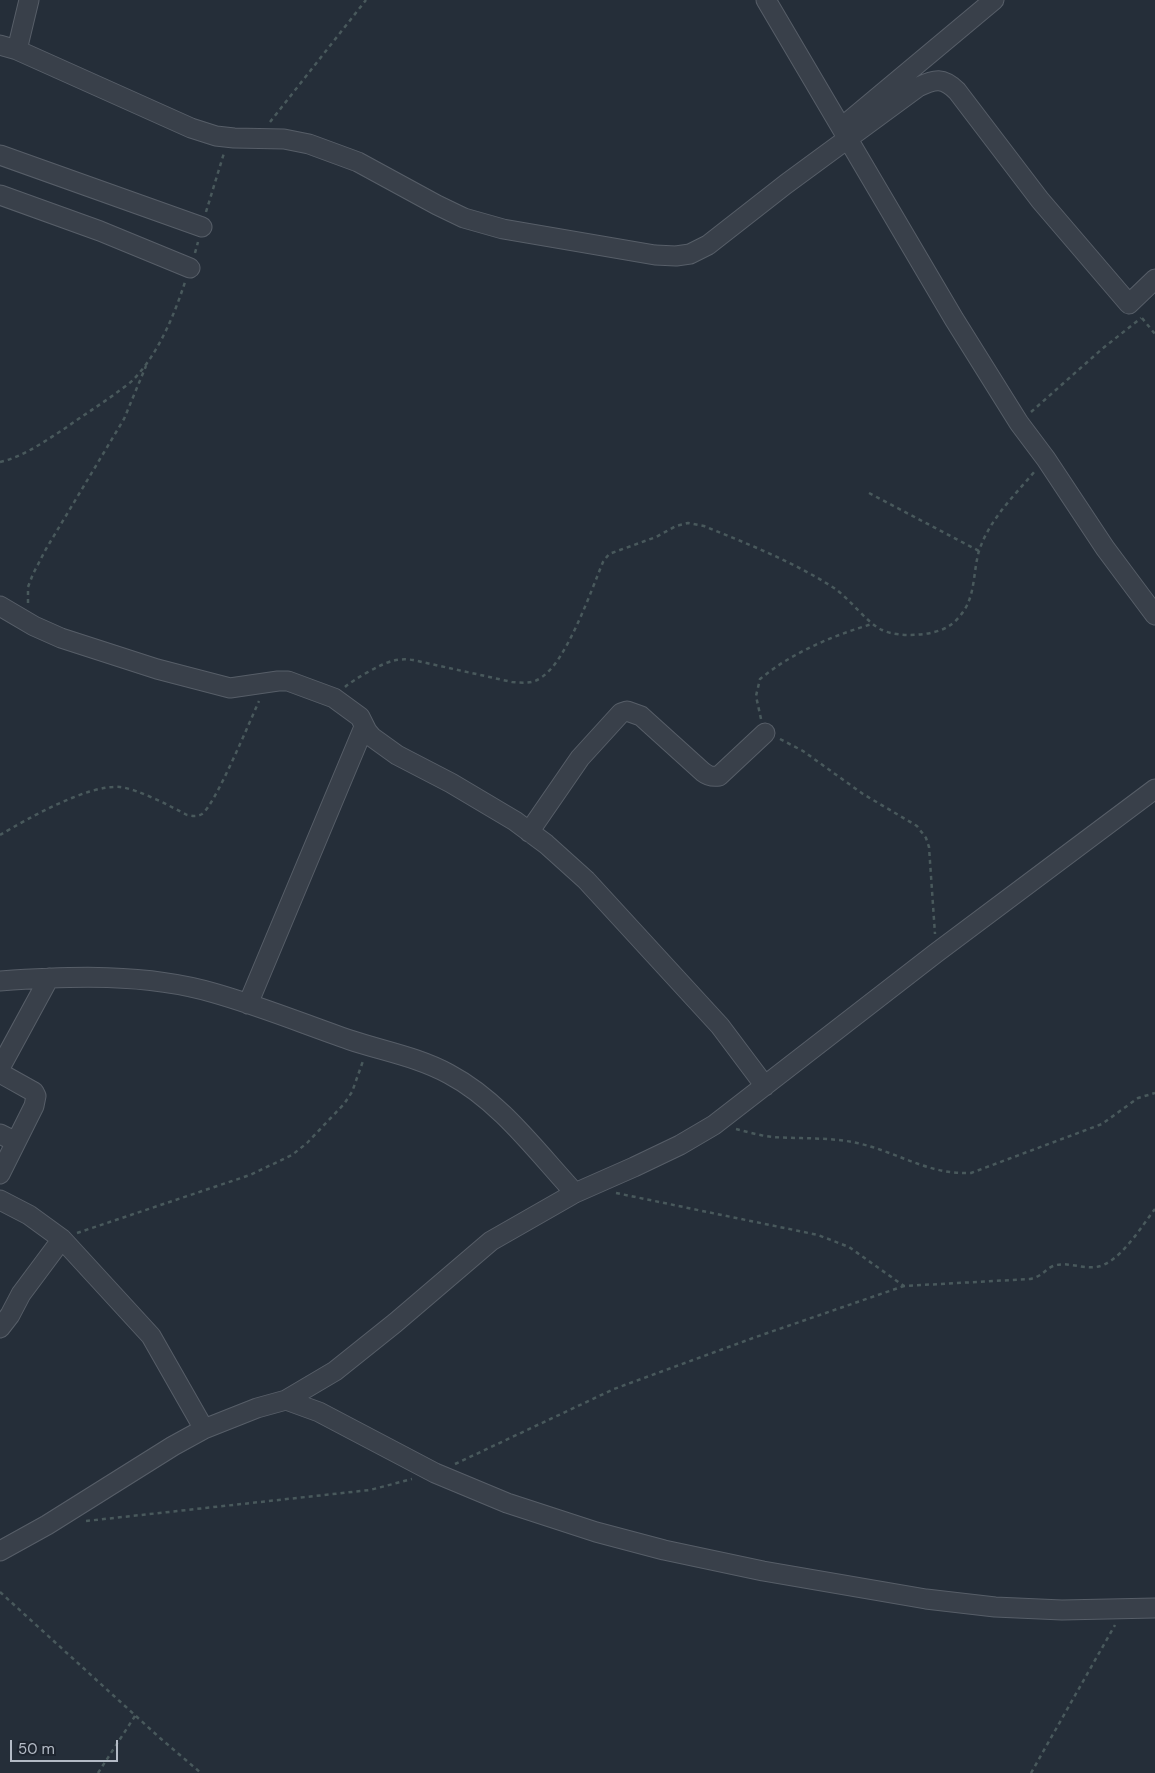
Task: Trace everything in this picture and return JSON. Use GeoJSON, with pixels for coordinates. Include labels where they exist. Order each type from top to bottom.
{"type":"FeatureCollection","features":[{"type":"Feature","properties":{"kind":"street"},"geometry":{"type":"LineString","coordinates":[[29,0],[8,48],[191,128],[216,136],[284,139],[309,144],[358,162],[437,205],[481,224],[636,251],[676,256],[690,254],[708,244],[845,132],[994,0]]}},
{"type":"Feature","properties":{"kind":"street"},"geometry":{"type":"LineString","coordinates":[[766,0],[954,319],[1019,423],[1046,458],[1105,548],[1155,616]]}},
{"type":"Feature","properties":{"kind":"street"},"geometry":{"type":"LineString","coordinates":[[845,132],[918,87],[940,80],[950,84],[1040,200],[1130,304],[1155,279]]}},
{"type":"Feature","properties":{"kind":"street"},"geometry":{"type":"LineString","coordinates":[[0,155],[202,227]]}},
{"type":"Feature","properties":{"kind":"street"},"geometry":{"type":"LineString","coordinates":[[0,196],[100,231],[190,268]]}},
{"type":"Feature","properties":{"kind":"street"},"geometry":{"type":"LineString","coordinates":[[0,606],[34,626],[61,638],[157,669],[230,688],[288,681],[334,698],[360,717],[364,727],[372,737],[397,755],[488,804],[546,844],[586,880],[720,1026],[765,1086]]}},
{"type":"Feature","properties":{"kind":"street"},"geometry":{"type":"LineString","coordinates":[[529,832],[580,758],[621,713],[627,711],[642,716],[703,772],[708,776],[714,777],[718,776],[764,733]]}},
{"type":"Feature","properties":{"kind":"street"},"geometry":{"type":"LineString","coordinates":[[248,1004],[364,727]]}},
{"type":"Feature","properties":{"kind":"street"},"geometry":{"type":"LineString","coordinates":[[0,1551],[47,1525],[158,1455],[204,1429],[257,1408],[286,1400],[334,1371],[396,1323],[491,1242],[575,1193],[649,1160],[714,1125],[936,953],[1155,789]]}},
{"type":"Feature","properties":{"kind":"street"},"geometry":{"type":"LineString","coordinates":[[0,1068],[49,978]]}},
{"type":"Feature","properties":{"kind":"street"},"geometry":{"type":"LineString","coordinates":[[0,981],[49,978],[104,978],[180,985],[214,993],[369,1046],[419,1060],[450,1074],[502,1114],[575,1193]]}},
{"type":"Feature","properties":{"kind":"street"},"geometry":{"type":"LineString","coordinates":[[0,1073],[34,1092],[36,1096],[34,1106],[8,1138],[0,1174]]}},
{"type":"Feature","properties":{"kind":"street"},"geometry":{"type":"LineString","coordinates":[[0,1200],[29,1215],[62,1239],[151,1336],[204,1429]]}},
{"type":"Feature","properties":{"kind":"street"},"geometry":{"type":"LineString","coordinates":[[0,1328],[10,1315],[18,1298],[62,1239]]}},
{"type":"Feature","properties":{"kind":"street"},"geometry":{"type":"LineString","coordinates":[[286,1400],[319,1412],[435,1473],[507,1502],[596,1532],[664,1550],[763,1571],[926,1599],[995,1607],[1062,1610],[1155,1608]]}},
{"type":"Feature","properties":{"kind":"path"},"geometry":{"type":"LineString","coordinates":[[266,126],[292,96],[366,0]]}},
{"type":"Feature","properties":{"kind":"path"},"geometry":{"type":"LineString","coordinates":[[0,462],[22,454],[47,440],[99,405],[133,380],[147,362],[166,330],[178,304],[222,156],[234,138]]}},
{"type":"Feature","properties":{"kind":"path"},"geometry":{"type":"LineString","coordinates":[[1019,423],[1102,349],[1141,318],[1155,334]]}},
{"type":"Feature","properties":{"kind":"path"},"geometry":{"type":"LineString","coordinates":[[34,626],[27,601],[28,587],[33,574],[124,419],[147,362]]}},
{"type":"Feature","properties":{"kind":"path"},"geometry":{"type":"LineString","coordinates":[[334,698],[351,682],[390,661],[402,659],[512,682],[528,683],[536,680],[551,669],[573,633],[608,554],[656,537],[676,526],[688,523],[704,526],[801,570],[834,588],[873,624],[883,630],[895,634],[936,632],[950,626],[968,604],[979,551],[996,517],[1046,458]]}},
{"type":"Feature","properties":{"kind":"path"},"geometry":{"type":"LineString","coordinates":[[869,493],[979,551]]}},
{"type":"Feature","properties":{"kind":"path"},"geometry":{"type":"LineString","coordinates":[[873,624],[826,639],[785,662],[760,679],[756,696],[764,733],[803,751],[863,794],[917,826],[926,838],[929,847],[936,953]]}},
{"type":"Feature","properties":{"kind":"path"},"geometry":{"type":"LineString","coordinates":[[0,835],[62,802],[107,788],[129,789],[187,815],[195,817],[201,814],[213,799],[268,682]]}},
{"type":"Feature","properties":{"kind":"path"},"geometry":{"type":"LineString","coordinates":[[62,1239],[120,1217],[250,1175],[292,1156],[344,1104],[352,1092],[369,1046]]}},
{"type":"Feature","properties":{"kind":"path"},"geometry":{"type":"LineString","coordinates":[[714,1125],[771,1137],[858,1143],[904,1158],[932,1170],[954,1174],[971,1172],[1102,1124],[1138,1098],[1155,1093]]}},
{"type":"Feature","properties":{"kind":"path"},"geometry":{"type":"LineString","coordinates":[[615,1193],[818,1235],[849,1247],[904,1286]]}},
{"type":"Feature","properties":{"kind":"path"},"geometry":{"type":"LineString","coordinates":[[77,1522],[370,1490],[435,1473],[614,1389],[753,1338],[904,1286],[1030,1279],[1039,1277],[1053,1266],[1095,1268],[1107,1264],[1118,1256],[1155,1209]]}},
{"type":"Feature","properties":{"kind":"path"},"geometry":{"type":"LineString","coordinates":[[0,1592],[135,1716],[202,1773]]}},
{"type":"Feature","properties":{"kind":"path"},"geometry":{"type":"LineString","coordinates":[[1031,1773],[1125,1609]]}},
{"type":"Feature","properties":{"kind":"path"},"geometry":{"type":"LineString","coordinates":[[98,1773],[135,1716]]}}]}
